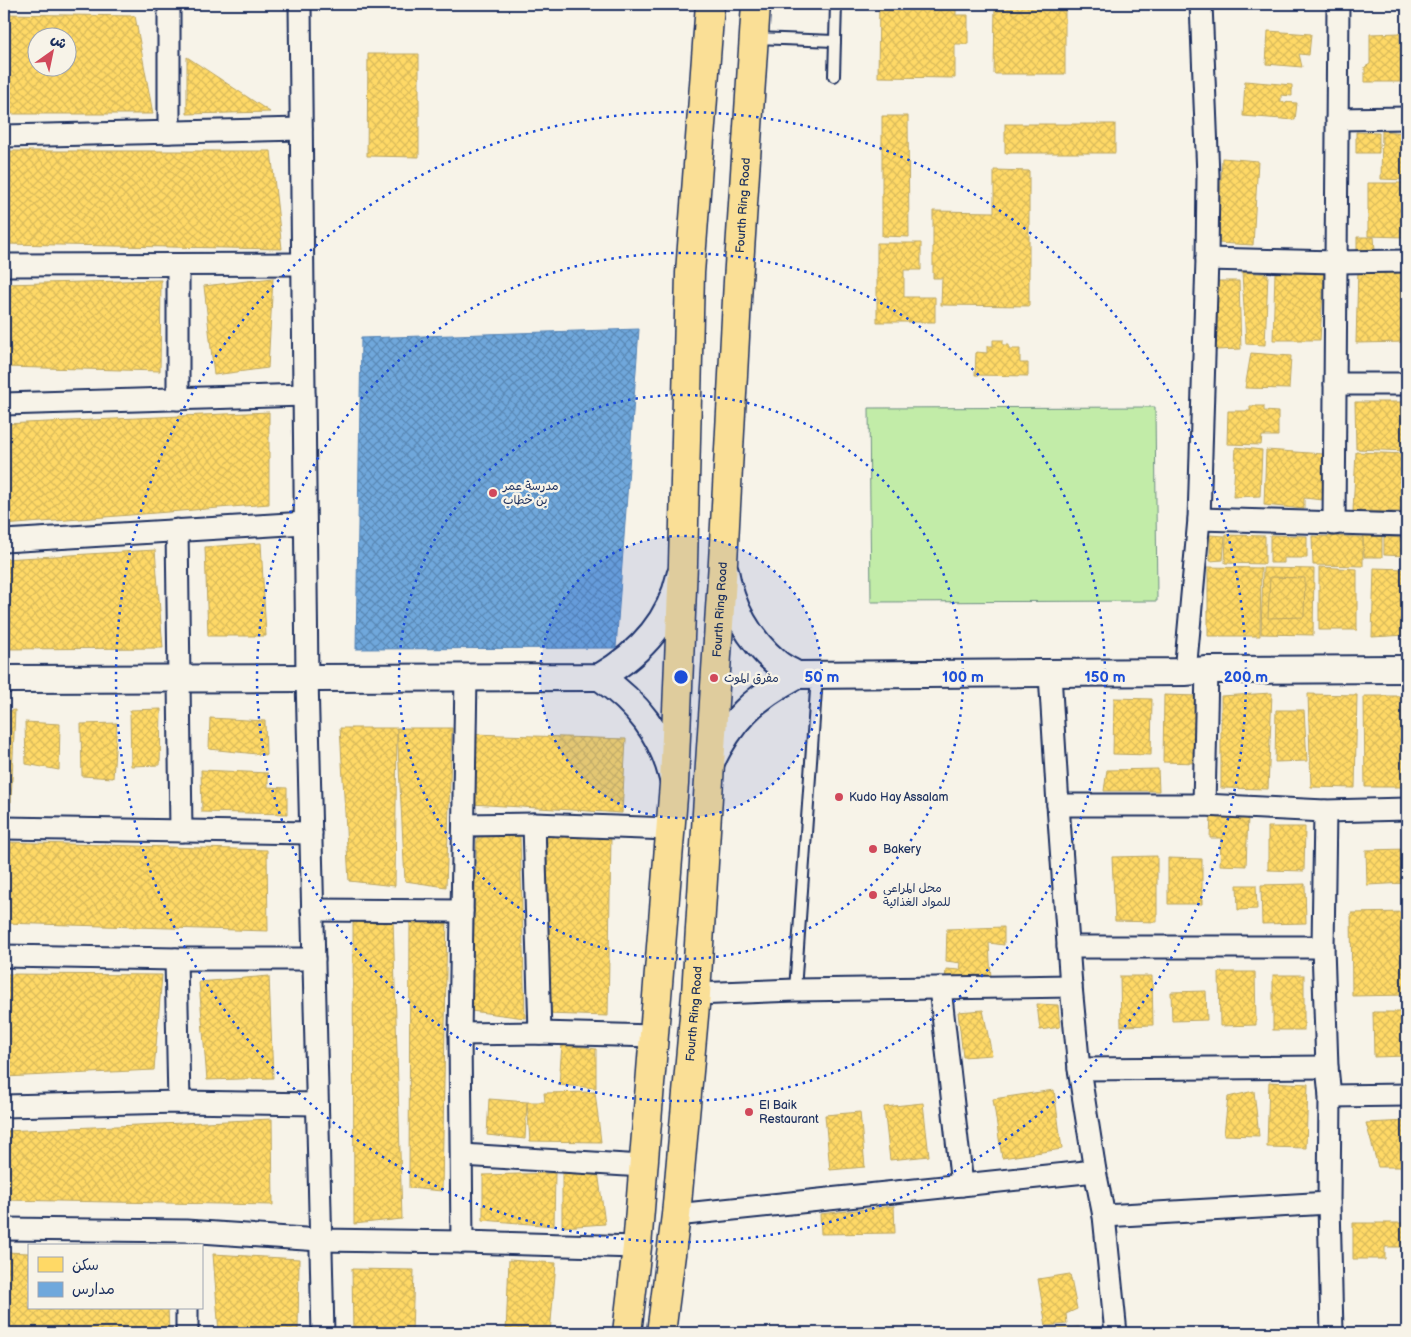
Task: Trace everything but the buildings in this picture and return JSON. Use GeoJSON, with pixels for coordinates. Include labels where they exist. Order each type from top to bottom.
{"type":"FeatureCollection","features":[{"type":"Feature","properties":{"kind":"main road"},"geometry":{"type":"LineString","coordinates":[[627,1333],[643,1166],[674,784],[683,564],[690,273],[710,4]]}},
{"type":"Feature","properties":{"kind":"main road","name":"Fourth Ring Road"},"geometry":{"type":"LineString","coordinates":[[661,1333],[676,1215],[696,994],[756,4]]}},
{"type":"Feature","properties":{"kind":"street"},"geometry":{"type":"LineString","coordinates":[[169,4],[169,132]]}},
{"type":"Feature","properties":{"kind":"street"},"geometry":{"type":"LineString","coordinates":[[300,4],[307,678],[322,1333]]}},
{"type":"Feature","properties":{"kind":"street"},"geometry":{"type":"LineString","coordinates":[[1201,4],[1208,176],[1196,671],[1204,805]]}},
{"type":"Feature","properties":{"kind":"street"},"geometry":{"type":"LineString","coordinates":[[1334,524],[1338,4]]}},
{"type":"Feature","properties":{"kind":"street"},"geometry":{"type":"LineString","coordinates":[[1337,119],[1407,118]]}},
{"type":"Feature","properties":{"kind":"street"},"geometry":{"type":"LineString","coordinates":[[4,136],[301,129]]}},
{"type":"Feature","properties":{"kind":"street"},"geometry":{"type":"LineString","coordinates":[[1207,259],[1336,262],[1407,261]]}},
{"type":"Feature","properties":{"kind":"street"},"geometry":{"type":"LineString","coordinates":[[4,265],[302,264]]}},
{"type":"Feature","properties":{"kind":"street"},"geometry":{"type":"LineString","coordinates":[[178,265],[178,399]]}},
{"type":"Feature","properties":{"kind":"street"},"geometry":{"type":"LineString","coordinates":[[1335,384],[1407,384]]}},
{"type":"Feature","properties":{"kind":"street"},"geometry":{"type":"LineString","coordinates":[[4,404],[304,395]]}},
{"type":"Feature","properties":{"kind":"street"},"geometry":{"type":"LineString","coordinates":[[1199,519],[1407,525]]}},
{"type":"Feature","properties":{"kind":"street"},"geometry":{"type":"LineString","coordinates":[[4,541],[305,523]]}},
{"type":"Feature","properties":{"kind":"street"},"geometry":{"type":"LineString","coordinates":[[177,530],[182,831]]}},
{"type":"Feature","properties":{"kind":"street"},"geometry":{"type":"LineString","coordinates":[[723,562],[727,586],[735,608],[746,629],[761,648],[778,664],[807,675]]}},
{"type":"Feature","properties":{"kind":"street"},"geometry":{"type":"LineString","coordinates":[[4,679],[600,676],[630,656],[655,630],[673,598],[683,564]]}},
{"type":"Feature","properties":{"kind":"street"},"geometry":{"type":"LineString","coordinates":[[710,764],[721,742],[736,721],[754,702],[774,687],[807,675],[1407,669]]}},
{"type":"Feature","properties":{"kind":"street"},"geometry":{"type":"LineString","coordinates":[[1050,674],[1068,946],[1079,1069],[1104,1216],[1116,1333]]}},
{"type":"Feature","properties":{"kind":"street"},"geometry":{"type":"LineString","coordinates":[[600,676],[626,697],[655,733],[670,766],[674,784]]}},
{"type":"Feature","properties":{"kind":"street"},"geometry":{"type":"LineString","coordinates":[[462,1242],[460,1034],[466,677]]}},
{"type":"Feature","properties":{"kind":"street"},"geometry":{"type":"LineString","coordinates":[[1058,805],[1204,805],[1325,811],[1407,809]]}},
{"type":"Feature","properties":{"kind":"street"},"geometry":{"type":"LineString","coordinates":[[1325,811],[1322,947],[1330,1096],[1329,1203],[1332,1333]]}},
{"type":"Feature","properties":{"kind":"street"},"geometry":{"type":"LineString","coordinates":[[464,825],[534,824],[670,828]]}},
{"type":"Feature","properties":{"kind":"street"},"geometry":{"type":"LineString","coordinates":[[534,824],[540,1033]]}},
{"type":"Feature","properties":{"kind":"street"},"geometry":{"type":"LineString","coordinates":[[4,828],[311,833]]}},
{"type":"Feature","properties":{"kind":"street"},"geometry":{"type":"LineString","coordinates":[[312,910],[462,911]]}},
{"type":"Feature","properties":{"kind":"street"},"geometry":{"type":"LineString","coordinates":[[1068,946],[1322,947]]}},
{"type":"Feature","properties":{"kind":"street"},"geometry":{"type":"LineString","coordinates":[[4,956],[314,959]]}},
{"type":"Feature","properties":{"kind":"street"},"geometry":{"type":"LineString","coordinates":[[176,959],[179,1102]]}},
{"type":"Feature","properties":{"kind":"street"},"geometry":{"type":"LineString","coordinates":[[696,994],[795,990],[1071,986]]}},
{"type":"Feature","properties":{"kind":"street"},"geometry":{"type":"LineString","coordinates":[[940,988],[962,1185]]}},
{"type":"Feature","properties":{"kind":"street"},"geometry":{"type":"LineString","coordinates":[[460,1034],[540,1033],[654,1036]]}},
{"type":"Feature","properties":{"kind":"street"},"geometry":{"type":"LineString","coordinates":[[1079,1069],[1327,1067]]}},
{"type":"Feature","properties":{"kind":"street"},"geometry":{"type":"LineString","coordinates":[[1330,1096],[1407,1095]]}},
{"type":"Feature","properties":{"kind":"street"},"geometry":{"type":"LineString","coordinates":[[4,1106],[179,1102],[317,1104]]}},
{"type":"Feature","properties":{"kind":"street"},"geometry":{"type":"LineString","coordinates":[[462,1155],[643,1166]]}},
{"type":"Feature","properties":{"kind":"street"},"geometry":{"type":"LineString","coordinates":[[676,1215],[1095,1171]]}},
{"type":"Feature","properties":{"kind":"street"},"geometry":{"type":"LineString","coordinates":[[1104,1216],[1329,1203]]}},
{"type":"Feature","properties":{"kind":"street"},"geometry":{"type":"LineString","coordinates":[[4,1229],[186,1238],[462,1242],[636,1247]]}},
{"type":"Feature","properties":{"kind":"street"},"geometry":{"type":"LineString","coordinates":[[186,1310],[187,1333]]}},
{"type":"Feature","properties":{"kind":"lane"},"geometry":{"type":"LineString","coordinates":[[834,76],[836,4]]}},
{"type":"Feature","properties":{"kind":"lane"},"geometry":{"type":"LineString","coordinates":[[754,38],[835,41]]}},
{"type":"Feature","properties":{"kind":"lane"},"geometry":{"type":"LineString","coordinates":[[795,990],[807,675]]}},
{"type":"Feature","properties":{"kind":"green space"},"geometry":{"type":"Polygon","coordinates":[[[1155,407],[1157,601],[871,602],[869,408],[1155,407]]]}},
{"type":"Feature","properties":{"kind":"place","name":"مدرسة عمر بن خطاب"},"geometry":{"type":"Point","coordinates":[493,493]}},
{"type":"Feature","properties":{"kind":"place","name":"مفرق الموت"},"geometry":{"type":"Point","coordinates":[714,678]}},
{"type":"Feature","properties":{"kind":"place","name":"Kudo Hay Assalam"},"geometry":{"type":"Point","coordinates":[839,797]}},
{"type":"Feature","properties":{"kind":"place","name":"Bakery"},"geometry":{"type":"Point","coordinates":[873,849]}},
{"type":"Feature","properties":{"kind":"place","name":"محل المراعي للمواد الغذائية"},"geometry":{"type":"Point","coordinates":[873,895]}},
{"type":"Feature","properties":{"kind":"place","name":"El Baik Restaurant"},"geometry":{"type":"Point","coordinates":[749,1112]}}]}
